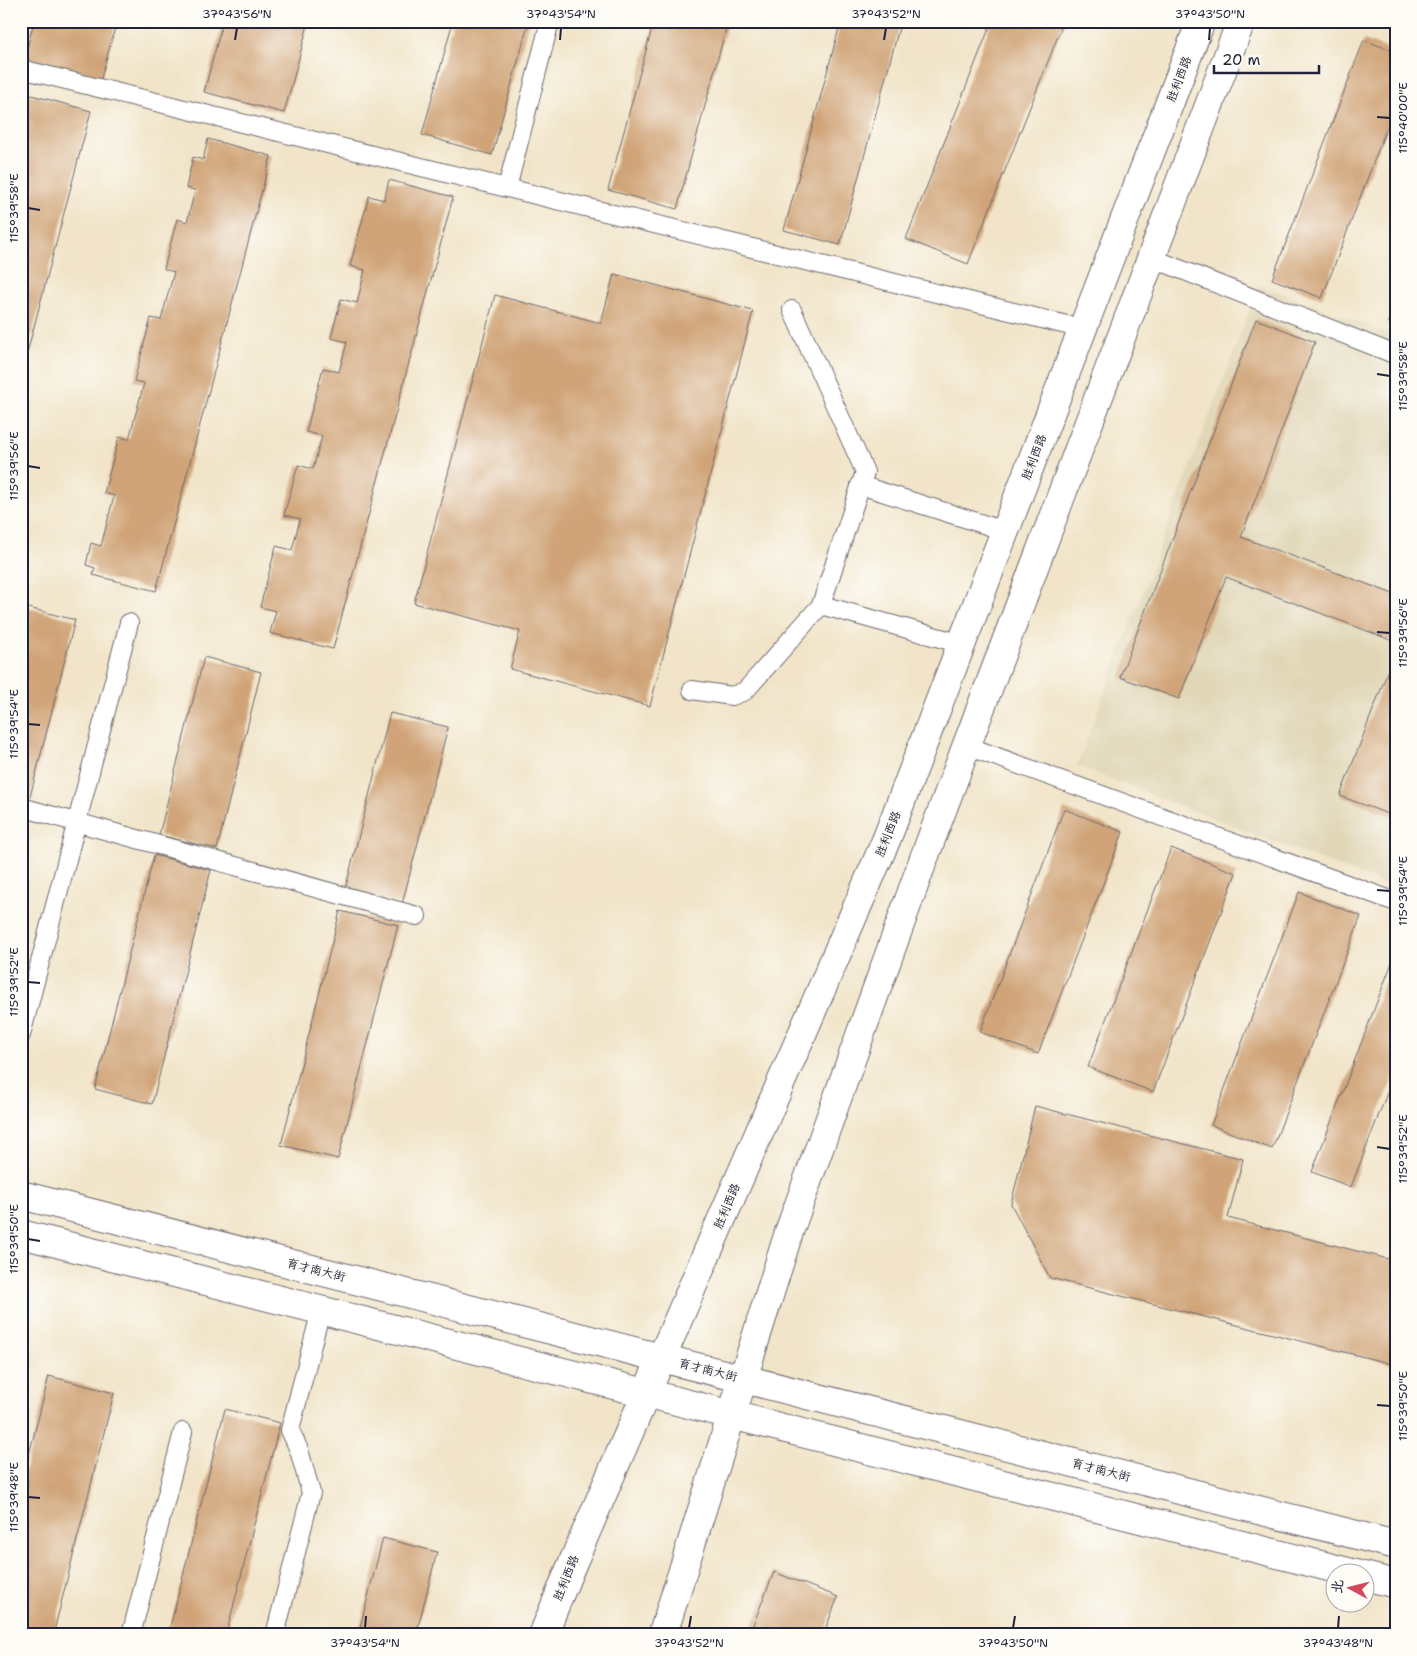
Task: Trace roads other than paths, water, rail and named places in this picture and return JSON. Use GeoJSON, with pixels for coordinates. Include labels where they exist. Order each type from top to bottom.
{"type":"FeatureCollection","features":[{"type":"Feature","properties":{"kind":"main road","name":"胜利西路"},"geometry":{"type":"LineString","coordinates":[[543,1635],[887,838],[1201,21]]}},
{"type":"Feature","properties":{"kind":"main road"},"geometry":{"type":"LineString","coordinates":[[662,1635],[789,1232],[924,858],[1242,21]]}},
{"type":"Feature","properties":{"kind":"main road","name":"育才南大街"},"geometry":{"type":"LineString","coordinates":[[21,1195],[1396,1545]]}},
{"type":"Feature","properties":{"kind":"main road"},"geometry":{"type":"LineString","coordinates":[[21,1234],[1324,1566]]}},
{"type":"Feature","properties":{"kind":"main road"},"geometry":{"type":"LineString","coordinates":[[1374,1578],[1396,1584]]}},
{"type":"Feature","properties":{"kind":"lane"},"geometry":{"type":"LineString","coordinates":[[507,188],[550,21]]}},
{"type":"Feature","properties":{"kind":"lane"},"geometry":{"type":"LineString","coordinates":[[21,69],[1083,329]]}},
{"type":"Feature","properties":{"kind":"lane"},"geometry":{"type":"LineString","coordinates":[[1152,258],[1396,355]]}},
{"type":"Feature","properties":{"kind":"lane"},"geometry":{"type":"LineString","coordinates":[[692,690],[732,696],[745,691],[821,605],[865,472],[792,310]]}},
{"type":"Feature","properties":{"kind":"lane"},"geometry":{"type":"LineString","coordinates":[[860,485],[1006,531]]}},
{"type":"Feature","properties":{"kind":"lane"},"geometry":{"type":"LineString","coordinates":[[821,605],[962,644]]}},
{"type":"Feature","properties":{"kind":"lane"},"geometry":{"type":"LineString","coordinates":[[21,1035],[129,623]]}},
{"type":"Feature","properties":{"kind":"lane"},"geometry":{"type":"LineString","coordinates":[[967,746],[1396,902]]}},
{"type":"Feature","properties":{"kind":"lane"},"geometry":{"type":"LineString","coordinates":[[21,808],[417,916]]}},
{"type":"Feature","properties":{"kind":"lane"},"geometry":{"type":"LineString","coordinates":[[275,1635],[311,1493],[299,1450],[290,1430],[321,1310]]}},
{"type":"Feature","properties":{"kind":"lane"},"geometry":{"type":"LineString","coordinates":[[131,1635],[183,1432]]}}]}
